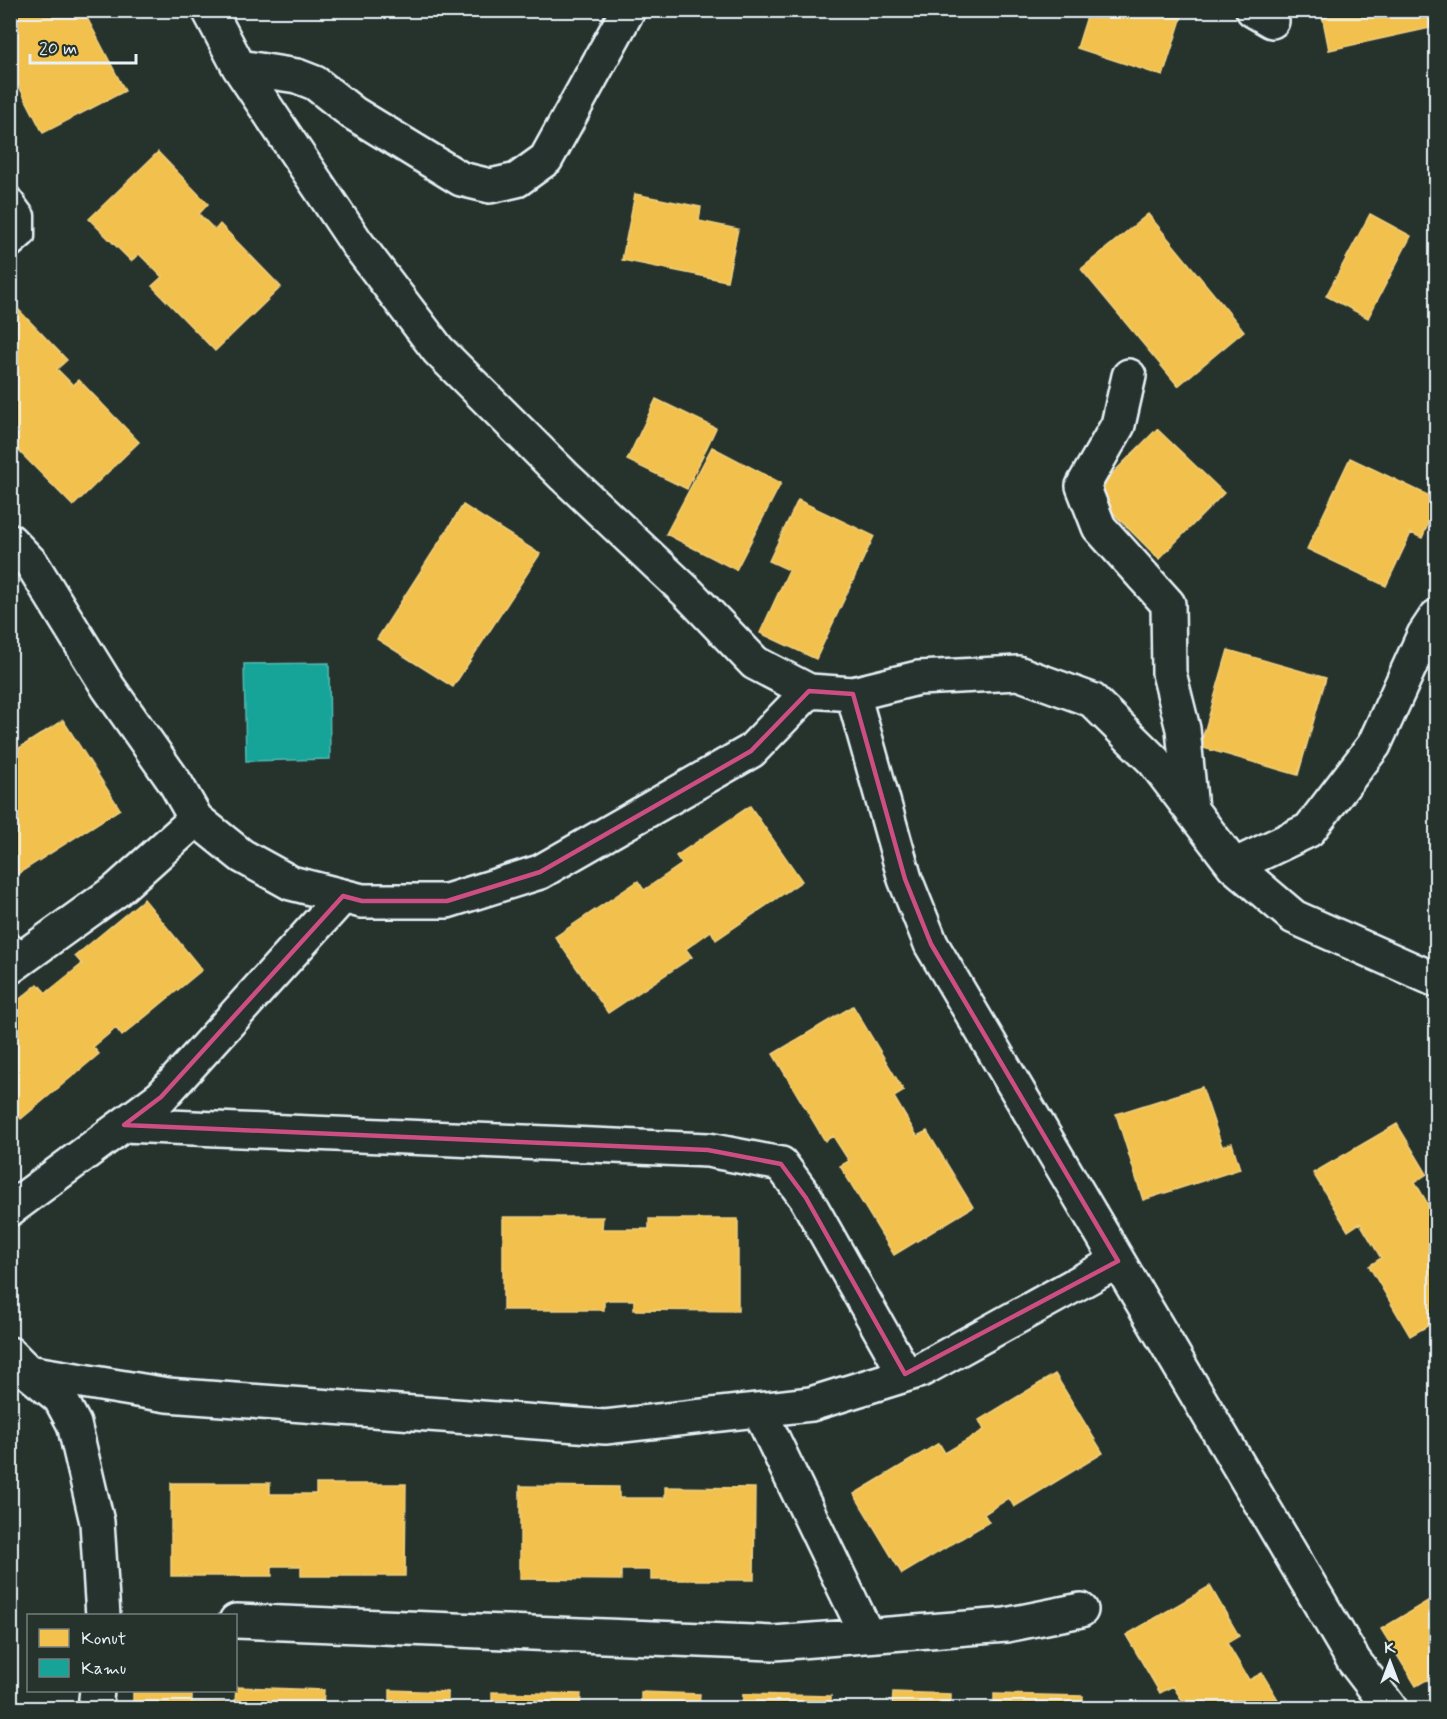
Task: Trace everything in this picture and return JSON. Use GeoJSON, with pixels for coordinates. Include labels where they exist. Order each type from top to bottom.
{"type":"FeatureCollection","features":[{"type":"Feature","properties":{"kind":"street"},"geometry":{"type":"LineString","coordinates":[[210,10],[238,67],[356,242],[438,350],[564,476],[688,593],[755,663],[809,691],[853,694],[918,678],[1018,673],[1092,700],[1154,762],[1234,866],[1294,917],[1437,980]]}},
{"type":"Feature","properties":{"kind":"street"},"geometry":{"type":"LineString","coordinates":[[238,67],[297,76],[315,83],[353,113],[461,179],[490,186],[517,180],[546,159],[628,10]]}},
{"type":"Feature","properties":{"kind":"street"},"geometry":{"type":"LineString","coordinates":[[1129,376],[1118,425],[1083,486],[1099,527],[1168,604],[1169,673],[1183,729],[1192,810]]}},
{"type":"Feature","properties":{"kind":"street"},"geometry":{"type":"LineString","coordinates":[[10,541],[32,564],[108,687],[176,784],[196,819],[242,856],[291,883],[362,902],[447,902],[540,872],[751,751],[809,691]]}},
{"type":"Feature","properties":{"kind":"street"},"geometry":{"type":"LineString","coordinates":[[1234,866],[1309,830],[1374,745],[1424,635],[1437,617]]}},
{"type":"Feature","properties":{"kind":"street"},"geometry":{"type":"LineString","coordinates":[[853,694],[905,879],[931,944],[1354,1661],[1390,1708]]}},
{"type":"Feature","properties":{"kind":"street"},"geometry":{"type":"LineString","coordinates":[[16,954],[117,890],[196,819]]}},
{"type":"Feature","properties":{"kind":"street"},"geometry":{"type":"LineString","coordinates":[[10,1209],[161,1097],[343,896]]}},
{"type":"Feature","properties":{"kind":"street"},"geometry":{"type":"LineString","coordinates":[[124,1125],[708,1150],[781,1164],[806,1198],[905,1374]]}},
{"type":"Feature","properties":{"kind":"street"},"geometry":{"type":"LineString","coordinates":[[19,1363],[167,1395],[605,1427],[811,1404],[921,1370],[1118,1261]]}},
{"type":"Feature","properties":{"kind":"street"},"geometry":{"type":"LineString","coordinates":[[19,1363],[60,1398],[74,1424],[97,1521],[103,1614]]}},
{"type":"Feature","properties":{"kind":"street"},"geometry":{"type":"LineString","coordinates":[[759,1410],[867,1635]]}},
{"type":"Feature","properties":{"kind":"street"},"geometry":{"type":"LineString","coordinates":[[237,1621],[774,1643],[1006,1625],[1080,1610]]}},
{"type":"Feature","properties":{"kind":"street"},"geometry":{"type":"LineString","coordinates":[[95,1708],[97,1692]]}},
{"type":"Feature","properties":{"kind":"lane"},"geometry":{"type":"LineString","coordinates":[[10,193],[26,215],[26,237],[10,251]]}},
{"type":"Feature","properties":{"kind":"highlighted area"},"geometry":{"type":"Polygon","coordinates":[[[809,691],[853,694],[905,879],[931,944],[1118,1261],[905,1374],[806,1198],[781,1164],[708,1150],[124,1125],[161,1097],[343,896],[362,901],[447,901],[540,872],[751,751],[809,691]]]}},
{"type":"Feature","properties":{"kind":"building: Konut"},"geometry":{"type":"Polygon","coordinates":[[[10,10],[75,10],[78,17],[85,14],[125,91],[43,133],[10,69],[10,49],[14,47],[10,40],[10,10]]]}},
{"type":"Feature","properties":{"kind":"building: Konut"},"geometry":{"type":"Polygon","coordinates":[[[1089,10],[1184,10],[1163,76],[1077,48],[1089,10]]]}},
{"type":"Feature","properties":{"kind":"building: Konut"},"geometry":{"type":"Polygon","coordinates":[[[1321,10],[1432,10],[1435,27],[1329,50],[1321,10]]]}},
{"type":"Feature","properties":{"kind":"building: Konut"},"geometry":{"type":"Polygon","coordinates":[[[158,152],[208,204],[199,214],[215,230],[220,224],[281,287],[215,351],[152,286],[162,277],[139,254],[131,261],[89,219],[158,152]]]}},
{"type":"Feature","properties":{"kind":"building: Konut"},"geometry":{"type":"Polygon","coordinates":[[[635,194],[701,207],[699,221],[738,229],[727,281],[622,260],[635,194]]]}},
{"type":"Feature","properties":{"kind":"building: Konut"},"geometry":{"type":"Polygon","coordinates":[[[1148,214],[1244,331],[1178,386],[1081,269],[1148,214]]]}},
{"type":"Feature","properties":{"kind":"building: Konut"},"geometry":{"type":"Polygon","coordinates":[[[1370,214],[1411,236],[1368,318],[1326,296],[1370,214]]]}},
{"type":"Feature","properties":{"kind":"building: Konut"},"geometry":{"type":"Polygon","coordinates":[[[16,307],[67,360],[57,369],[73,385],[79,380],[139,442],[73,506],[10,442],[20,432],[10,422],[10,313],[16,307]]]}},
{"type":"Feature","properties":{"kind":"building: Konut"},"geometry":{"type":"Polygon","coordinates":[[[656,399],[716,428],[687,489],[627,460],[656,399]]]}},
{"type":"Feature","properties":{"kind":"building: Konut"},"geometry":{"type":"Polygon","coordinates":[[[1157,429],[1224,493],[1159,559],[1093,493],[1157,429]]]}},
{"type":"Feature","properties":{"kind":"building: Konut"},"geometry":{"type":"Polygon","coordinates":[[[712,447],[781,483],[736,570],[666,534],[712,447]]]}},
{"type":"Feature","properties":{"kind":"building: Konut"},"geometry":{"type":"Polygon","coordinates":[[[1350,458],[1436,499],[1436,506],[1422,538],[1411,533],[1386,586],[1307,549],[1350,458]]]}},
{"type":"Feature","properties":{"kind":"building: Konut"},"geometry":{"type":"Polygon","coordinates":[[[798,500],[874,536],[816,659],[760,633],[789,570],[769,561],[798,500]]]}},
{"type":"Feature","properties":{"kind":"building: Konut"},"geometry":{"type":"Polygon","coordinates":[[[463,505],[540,554],[453,687],[377,639],[463,505]]]}},
{"type":"Feature","properties":{"kind":"building: Konut"},"geometry":{"type":"Polygon","coordinates":[[[1228,650],[1326,678],[1298,775],[1200,747],[1228,650]]]}},
{"type":"Feature","properties":{"kind":"building: Konut"},"geometry":{"type":"Polygon","coordinates":[[[63,720],[120,809],[10,879],[10,754],[63,720]]]}},
{"type":"Feature","properties":{"kind":"building: Konut"},"geometry":{"type":"Polygon","coordinates":[[[750,806],[802,881],[716,940],[711,931],[686,949],[692,957],[608,1013],[555,937],[638,881],[644,890],[682,864],[676,856],[750,806]]]}},
{"type":"Feature","properties":{"kind":"building: Konut"},"geometry":{"type":"Polygon","coordinates":[[[144,899],[202,970],[122,1036],[116,1028],[93,1047],[99,1054],[21,1119],[10,1106],[10,1007],[38,984],[46,993],[82,964],[75,956],[144,899]]]}},
{"type":"Feature","properties":{"kind":"building: Konut"},"geometry":{"type":"Polygon","coordinates":[[[853,1006],[904,1091],[894,1097],[917,1136],[927,1131],[973,1207],[894,1255],[840,1166],[849,1161],[833,1136],[825,1141],[773,1054],[853,1006]]]}},
{"type":"Feature","properties":{"kind":"building: Konut"},"geometry":{"type":"Polygon","coordinates":[[[1202,1087],[1222,1146],[1232,1143],[1240,1169],[1143,1200],[1116,1114],[1202,1087]]]}},
{"type":"Feature","properties":{"kind":"building: Konut"},"geometry":{"type":"Polygon","coordinates":[[[1397,1124],[1427,1174],[1415,1182],[1436,1218],[1436,1321],[1410,1336],[1369,1266],[1381,1258],[1360,1223],[1348,1231],[1313,1173],[1397,1124]]]}},
{"type":"Feature","properties":{"kind":"building: Konut"},"geometry":{"type":"Polygon","coordinates":[[[503,1217],[603,1217],[602,1229],[649,1229],[649,1219],[738,1219],[738,1311],[634,1310],[634,1300],[604,1300],[604,1310],[503,1310],[503,1217]]]}},
{"type":"Feature","properties":{"kind":"building: Konut"},"geometry":{"type":"Polygon","coordinates":[[[1055,1374],[1103,1453],[1014,1507],[1009,1498],[984,1514],[989,1522],[902,1574],[854,1494],[939,1443],[945,1453],[984,1430],[979,1420],[1055,1374]]]}},
{"type":"Feature","properties":{"kind":"building: Konut"},"geometry":{"type":"Polygon","coordinates":[[[171,1483],[270,1483],[270,1494],[316,1494],[316,1484],[406,1484],[405,1576],[301,1576],[301,1566],[272,1566],[272,1576],[171,1576],[171,1483]]]}},
{"type":"Feature","properties":{"kind":"building: Konut"},"geometry":{"type":"Polygon","coordinates":[[[520,1486],[619,1487],[619,1498],[665,1498],[665,1487],[755,1488],[754,1580],[651,1580],[651,1570],[621,1570],[621,1580],[520,1579],[520,1486]]]}},
{"type":"Feature","properties":{"kind":"building: Konut"},"geometry":{"type":"Polygon","coordinates":[[[1210,1586],[1239,1636],[1227,1643],[1249,1680],[1262,1673],[1283,1708],[1187,1708],[1173,1686],[1160,1693],[1126,1635],[1210,1586]]]}},
{"type":"Feature","properties":{"kind":"building: Konut"},"geometry":{"type":"Polygon","coordinates":[[[1436,1596],[1436,1693],[1428,1679],[1416,1686],[1381,1629],[1436,1596]]]}},
{"type":"Feature","properties":{"kind":"building: Konut"},"geometry":{"type":"Polygon","coordinates":[[[237,1687],[324,1690],[323,1708],[133,1708],[133,1692],[192,1692],[192,1702],[235,1703],[237,1687]]]}},
{"type":"Feature","properties":{"kind":"building: Konut"},"geometry":{"type":"Polygon","coordinates":[[[390,1690],[448,1692],[448,1706],[492,1707],[492,1692],[581,1694],[580,1708],[390,1708],[390,1690]]]}},
{"type":"Feature","properties":{"kind":"building: Konut"},"geometry":{"type":"Polygon","coordinates":[[[641,1692],[700,1694],[699,1708],[641,1708],[641,1692]]]}},
{"type":"Feature","properties":{"kind":"building: Konut"},"geometry":{"type":"Polygon","coordinates":[[[893,1692],[951,1694],[951,1708],[892,1708],[893,1692]]]}},
{"type":"Feature","properties":{"kind":"building: Konut"},"geometry":{"type":"Polygon","coordinates":[[[743,1694],[831,1696],[831,1708],[742,1708],[743,1694]]]}},
{"type":"Feature","properties":{"kind":"building: Konut"},"geometry":{"type":"Polygon","coordinates":[[[994,1694],[1083,1696],[1083,1708],[994,1708],[994,1694]]]}},
{"type":"Feature","properties":{"kind":"building: Kamu"},"geometry":{"type":"Polygon","coordinates":[[[329,663],[330,759],[246,761],[244,664],[329,663]]]}}]}
